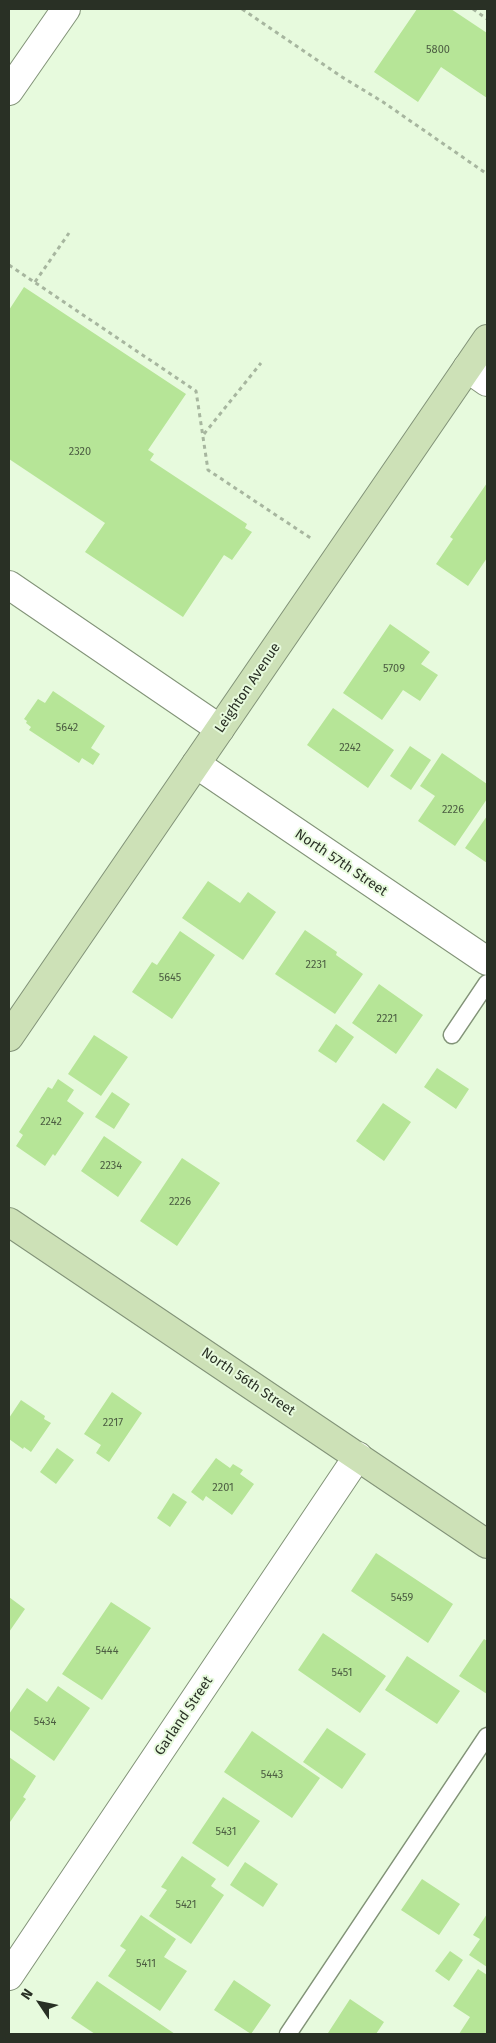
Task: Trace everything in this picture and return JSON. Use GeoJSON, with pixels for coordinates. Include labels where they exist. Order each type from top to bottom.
{"type":"FeatureCollection","features":[{"type":"Feature","properties":{"kind":"street"},"geometry":{"type":"LineString","coordinates":[[9,91],[66,9]]}},
{"type":"Feature","properties":{"kind":"street","name":"Leighton Avenue"},"geometry":{"type":"LineString","coordinates":[[9,1037],[220,729],[477,375],[487,339]]}},
{"type":"Feature","properties":{"kind":"street"},"geometry":{"type":"LineString","coordinates":[[9,585],[220,729]]}},
{"type":"Feature","properties":{"kind":"street","name":"North 57th Street"},"geometry":{"type":"LineString","coordinates":[[196,764],[487,961]]}},
{"type":"Feature","properties":{"kind":"street","name":"North 56th Street"},"geometry":{"type":"LineString","coordinates":[[9,1222],[487,1542]]}},
{"type":"Feature","properties":{"kind":"street","name":"Garland Street"},"geometry":{"type":"LineString","coordinates":[[9,1976],[358,1456]]}},
{"type":"Feature","properties":{"kind":"lane"},"geometry":{"type":"LineString","coordinates":[[452,1035],[487,983]]}},
{"type":"Feature","properties":{"kind":"lane"},"geometry":{"type":"LineString","coordinates":[[288,2034],[487,1736]]}},
{"type":"Feature","properties":{"kind":"path"},"geometry":{"type":"LineString","coordinates":[[242,9],[342,77],[383,102],[487,174]]}},
{"type":"Feature","properties":{"kind":"path"},"geometry":{"type":"LineString","coordinates":[[473,9],[487,19]]}},
{"type":"Feature","properties":{"kind":"path"},"geometry":{"type":"LineString","coordinates":[[35,282],[68,233]]}},
{"type":"Feature","properties":{"kind":"path"},"geometry":{"type":"LineString","coordinates":[[9,264],[196,391],[208,470],[316,541]]}},
{"type":"Feature","properties":{"kind":"path"},"geometry":{"type":"LineString","coordinates":[[203,434],[261,363]]}},
{"type":"Feature","properties":{"kind":"building"},"geometry":{"type":"Polygon","coordinates":[[[417,9],[451,9],[487,33],[487,98],[441,67],[418,102],[374,72],[417,9]]]}},
{"type":"Feature","properties":{"kind":"building"},"geometry":{"type":"Polygon","coordinates":[[[24,287],[186,394],[148,450],[154,454],[150,460],[247,524],[245,528],[252,532],[232,560],[224,555],[183,617],[85,552],[105,523],[9,459],[9,310],[24,287]]]}},
{"type":"Feature","properties":{"kind":"building"},"geometry":{"type":"Polygon","coordinates":[[[487,483],[487,558],[468,586],[436,564],[453,539],[450,537],[487,483]]]}},
{"type":"Feature","properties":{"kind":"building"},"geometry":{"type":"Polygon","coordinates":[[[390,624],[430,652],[421,664],[438,675],[420,701],[403,690],[382,720],[343,693],[390,624]]]}},
{"type":"Feature","properties":{"kind":"building"},"geometry":{"type":"Polygon","coordinates":[[[53,691],[105,726],[91,748],[100,754],[93,765],[82,758],[79,763],[29,730],[31,727],[24,719],[38,699],[45,703],[53,691]]]}},
{"type":"Feature","properties":{"kind":"building"},"geometry":{"type":"Polygon","coordinates":[[[333,708],[394,750],[368,788],[307,745],[333,708]]]}},
{"type":"Feature","properties":{"kind":"building"},"geometry":{"type":"Polygon","coordinates":[[[410,746],[431,760],[411,790],[390,776],[410,746]]]}},
{"type":"Feature","properties":{"kind":"building"},"geometry":{"type":"Polygon","coordinates":[[[442,753],[487,784],[487,799],[455,846],[418,821],[435,796],[420,786],[442,753]]]}},
{"type":"Feature","properties":{"kind":"building"},"geometry":{"type":"Polygon","coordinates":[[[487,816],[487,863],[465,848],[487,816]]]}},
{"type":"Feature","properties":{"kind":"building"},"geometry":{"type":"Polygon","coordinates":[[[208,881],[240,903],[248,892],[276,912],[243,960],[182,918],[208,881]]]}},
{"type":"Feature","properties":{"kind":"building"},"geometry":{"type":"Polygon","coordinates":[[[305,930],[337,952],[336,955],[363,974],[335,1014],[275,974],[305,930]]]}},
{"type":"Feature","properties":{"kind":"building"},"geometry":{"type":"Polygon","coordinates":[[[180,931],[215,955],[172,1019],[132,992],[152,962],[157,965],[180,931]]]}},
{"type":"Feature","properties":{"kind":"building"},"geometry":{"type":"Polygon","coordinates":[[[379,984],[423,1015],[396,1054],[352,1023],[379,984]]]}},
{"type":"Feature","properties":{"kind":"building"},"geometry":{"type":"Polygon","coordinates":[[[336,1024],[354,1037],[336,1063],[318,1051],[336,1024]]]}},
{"type":"Feature","properties":{"kind":"building"},"geometry":{"type":"Polygon","coordinates":[[[94,1035],[128,1057],[101,1096],[68,1074],[94,1035]]]}},
{"type":"Feature","properties":{"kind":"building"},"geometry":{"type":"Polygon","coordinates":[[[437,1068],[469,1089],[456,1109],[424,1087],[437,1068]]]}},
{"type":"Feature","properties":{"kind":"building"},"geometry":{"type":"Polygon","coordinates":[[[58,1079],[74,1090],[67,1101],[84,1113],[55,1156],[53,1154],[45,1166],[16,1146],[23,1135],[19,1132],[48,1087],[52,1089],[58,1079]]]}},
{"type":"Feature","properties":{"kind":"building"},"geometry":{"type":"Polygon","coordinates":[[[112,1092],[130,1104],[114,1129],[95,1117],[112,1092]]]}},
{"type":"Feature","properties":{"kind":"building"},"geometry":{"type":"Polygon","coordinates":[[[383,1103],[411,1122],[384,1161],[356,1141],[383,1103]]]}},
{"type":"Feature","properties":{"kind":"building"},"geometry":{"type":"Polygon","coordinates":[[[104,1136],[142,1162],[118,1197],[81,1171],[104,1136]]]}},
{"type":"Feature","properties":{"kind":"building"},"geometry":{"type":"Polygon","coordinates":[[[182,1158],[220,1183],[177,1246],[140,1221],[182,1158]]]}},
{"type":"Feature","properties":{"kind":"building"},"geometry":{"type":"Polygon","coordinates":[[[112,1392],[142,1413],[109,1462],[96,1453],[101,1445],[84,1434],[112,1392]]]}},
{"type":"Feature","properties":{"kind":"building"},"geometry":{"type":"Polygon","coordinates":[[[21,1400],[45,1416],[44,1419],[51,1423],[31,1452],[9,1439],[9,1418],[21,1400]]]}},
{"type":"Feature","properties":{"kind":"building"},"geometry":{"type":"Polygon","coordinates":[[[57,1448],[74,1460],[56,1484],[40,1472],[57,1448]]]}},
{"type":"Feature","properties":{"kind":"building"},"geometry":{"type":"Polygon","coordinates":[[[216,1458],[230,1468],[233,1464],[243,1470],[240,1474],[254,1484],[232,1515],[206,1496],[203,1501],[191,1492],[216,1458]]]}},
{"type":"Feature","properties":{"kind":"building"},"geometry":{"type":"Polygon","coordinates":[[[173,1493],[187,1502],[170,1527],[157,1518],[173,1493]]]}},
{"type":"Feature","properties":{"kind":"building"},"geometry":{"type":"Polygon","coordinates":[[[376,1553],[453,1604],[428,1643],[351,1591],[376,1553]]]}},
{"type":"Feature","properties":{"kind":"building"},"geometry":{"type":"Polygon","coordinates":[[[9,1597],[25,1609],[9,1632],[9,1597]]]}},
{"type":"Feature","properties":{"kind":"building"},"geometry":{"type":"Polygon","coordinates":[[[111,1602],[151,1628],[102,1700],[62,1674],[111,1602]]]}},
{"type":"Feature","properties":{"kind":"building"},"geometry":{"type":"Polygon","coordinates":[[[323,1633],[386,1676],[360,1713],[298,1670],[323,1633]]]}},
{"type":"Feature","properties":{"kind":"building"},"geometry":{"type":"Polygon","coordinates":[[[484,1639],[487,1641],[487,1694],[459,1676],[484,1639]]]}},
{"type":"Feature","properties":{"kind":"building"},"geometry":{"type":"Polygon","coordinates":[[[407,1656],[460,1691],[437,1724],[385,1690],[407,1656]]]}},
{"type":"Feature","properties":{"kind":"building"},"geometry":{"type":"Polygon","coordinates":[[[58,1686],[90,1708],[54,1761],[9,1729],[9,1714],[27,1688],[47,1702],[58,1686]]]}},
{"type":"Feature","properties":{"kind":"building"},"geometry":{"type":"Polygon","coordinates":[[[327,1728],[366,1754],[342,1789],[303,1762],[327,1728]]]}},
{"type":"Feature","properties":{"kind":"building"},"geometry":{"type":"Polygon","coordinates":[[[252,1731],[320,1778],[292,1818],[224,1772],[252,1731]]]}},
{"type":"Feature","properties":{"kind":"building"},"geometry":{"type":"Polygon","coordinates":[[[9,1757],[36,1776],[23,1797],[26,1799],[10,1822],[9,1820],[9,1757]]]}},
{"type":"Feature","properties":{"kind":"building"},"geometry":{"type":"Polygon","coordinates":[[[223,1797],[260,1821],[228,1867],[192,1843],[223,1797]]]}},
{"type":"Feature","properties":{"kind":"building"},"geometry":{"type":"Polygon","coordinates":[[[182,1856],[216,1879],[211,1886],[224,1895],[191,1944],[149,1916],[167,1890],[161,1887],[182,1856]]]}},
{"type":"Feature","properties":{"kind":"building"},"geometry":{"type":"Polygon","coordinates":[[[245,1862],[278,1884],[263,1907],[230,1885],[245,1862]]]}},
{"type":"Feature","properties":{"kind":"building"},"geometry":{"type":"Polygon","coordinates":[[[422,1879],[460,1904],[439,1935],[401,1910],[422,1879]]]}},
{"type":"Feature","properties":{"kind":"building"},"geometry":{"type":"Polygon","coordinates":[[[487,1914],[487,1967],[469,1955],[480,1939],[473,1935],[487,1914]]]}},
{"type":"Feature","properties":{"kind":"building"},"geometry":{"type":"Polygon","coordinates":[[[141,1915],[176,1939],[164,1957],[187,1971],[160,2011],[108,1976],[126,1950],[120,1946],[141,1915]]]}},
{"type":"Feature","properties":{"kind":"building"},"geometry":{"type":"Polygon","coordinates":[[[450,1951],[463,1960],[449,1981],[435,1971],[450,1951]]]}},
{"type":"Feature","properties":{"kind":"building"},"geometry":{"type":"Polygon","coordinates":[[[478,1969],[487,1975],[487,2034],[459,2034],[470,2017],[453,2006],[478,1969]]]}},
{"type":"Feature","properties":{"kind":"building"},"geometry":{"type":"Polygon","coordinates":[[[234,1980],[271,2005],[251,2034],[214,2010],[234,1980]]]}},
{"type":"Feature","properties":{"kind":"building"},"geometry":{"type":"Polygon","coordinates":[[[97,1981],[175,2034],[95,2034],[71,2018],[97,1981]]]}},
{"type":"Feature","properties":{"kind":"building"},"geometry":{"type":"Polygon","coordinates":[[[350,1999],[384,2022],[376,2034],[328,2033],[350,1999]]]}}]}
